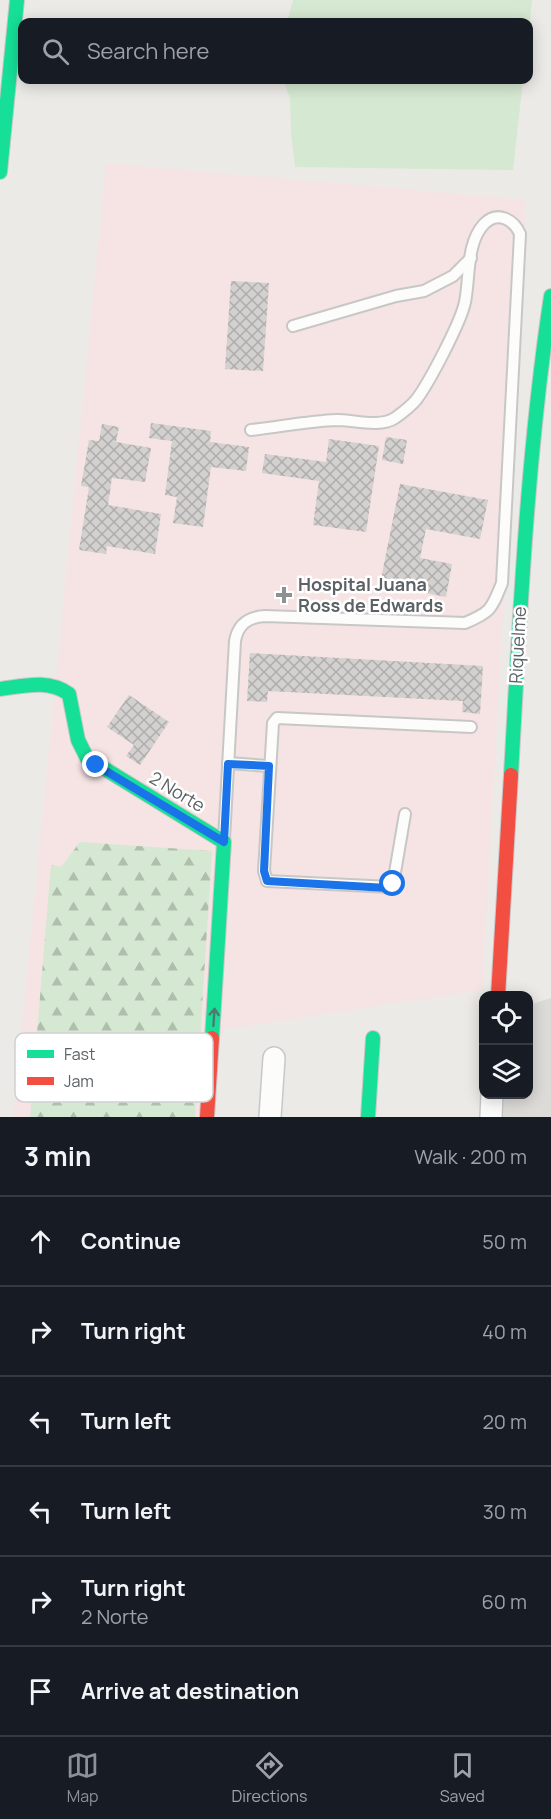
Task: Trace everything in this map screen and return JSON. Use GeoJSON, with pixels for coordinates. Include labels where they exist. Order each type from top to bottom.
{"type":"FeatureCollection","features":[{"type":"Feature","properties":{"kind":"street"},"geometry":{"type":"LineString","coordinates":[[0,172],[8,24],[17,0]]}},
{"type":"Feature","properties":{"kind":"street","name":"Riquelme"},"geometry":{"type":"LineString","coordinates":[[498,991],[524,536],[538,383],[551,296]]}},
{"type":"Feature","properties":{"kind":"street","name":"2 Norte"},"geometry":{"type":"LineString","coordinates":[[0,689],[43,685],[64,689],[69,694],[78,741],[87,758],[224,842]]}},
{"type":"Feature","properties":{"kind":"street"},"geometry":{"type":"LineString","coordinates":[[212,1033],[224,842]]}},
{"type":"Feature","properties":{"kind":"street"},"geometry":{"type":"LineString","coordinates":[[368,1117],[373,1038]]}},
{"type":"Feature","properties":{"kind":"street"},"geometry":{"type":"LineString","coordinates":[[270,1117],[274,1058]]}},
{"type":"Feature","properties":{"kind":"street"},"geometry":{"type":"LineString","coordinates":[[491,1117],[492,1099]]}},
{"type":"Feature","properties":{"kind":"street"},"geometry":{"type":"LineString","coordinates":[[207,1117],[208,1102]]}},
{"type":"Feature","properties":{"kind":"lane"},"geometry":{"type":"LineString","coordinates":[[224,842],[235,641],[241,626],[248,620],[265,616],[465,623],[485,615],[494,602],[502,584],[520,234],[515,224],[506,218],[492,218],[485,223],[476,236],[465,304],[443,352],[416,401],[393,420],[368,424],[338,420],[251,430]]}},
{"type":"Feature","properties":{"kind":"lane"},"geometry":{"type":"LineString","coordinates":[[293,326],[396,296],[424,291],[453,276],[471,258]]}},
{"type":"Feature","properties":{"kind":"lane"},"geometry":{"type":"LineString","coordinates":[[405,814],[391,887],[267,881],[264,871],[273,723],[277,718],[471,727]]}},
{"type":"Feature","properties":{"kind":"lane"},"geometry":{"type":"LineString","coordinates":[[228,764],[269,766]]}},
{"type":"Feature","properties":{"kind":"shaded area","name":"Hospital Juana Ross de Edwards"},"geometry":{"type":"Polygon","coordinates":[[[106,163],[526,200],[482,990],[224,1029],[213,1065],[213,1033],[21,1033],[106,163]]]}},
{"type":"Feature","properties":{"kind":"shaded area"},"geometry":{"type":"Polygon","coordinates":[[[551,998],[551,1117],[503,1117],[504,1099],[533,1099],[533,1004],[551,998]]]}},
{"type":"Feature","properties":{"kind":"shaded area","name":"Hospital Juana Ross de Edwards"},"geometry":{"type":"Polygon","coordinates":[[[15,1096],[15,1102],[202,1102],[197,1117],[13,1117],[15,1096]]]}},
{"type":"Feature","properties":{"kind":"green space"},"geometry":{"type":"Polygon","coordinates":[[[293,0],[532,0],[530,18],[288,18],[293,0]]]}},
{"type":"Feature","properties":{"kind":"green space"},"geometry":{"type":"Polygon","coordinates":[[[285,84],[523,84],[513,170],[295,167],[290,98],[285,84]]]}},
{"type":"Feature","properties":{"kind":"green space"},"geometry":{"type":"Polygon","coordinates":[[[80,842],[212,851],[200,1033],[37,1033],[51,865],[61,867],[80,842]]]}},
{"type":"Feature","properties":{"kind":"green space"},"geometry":{"type":"Polygon","coordinates":[[[31,1102],[196,1102],[195,1117],[30,1117],[31,1102]]]}},
{"type":"Feature","properties":{"kind":"building"},"geometry":{"type":"Polygon","coordinates":[[[231,281],[269,283],[263,371],[225,369],[231,281]]]}},
{"type":"Feature","properties":{"kind":"building"},"geometry":{"type":"Polygon","coordinates":[[[151,423],[211,431],[210,442],[249,447],[246,471],[211,467],[203,527],[173,523],[177,497],[165,495],[172,441],[149,438],[151,423]]]}},
{"type":"Feature","properties":{"kind":"building"},"geometry":{"type":"Polygon","coordinates":[[[102,424],[119,427],[116,442],[151,448],[145,482],[112,478],[108,505],[161,514],[155,554],[107,546],[106,554],[79,550],[89,487],[81,486],[89,440],[99,441],[102,424]]]}},
{"type":"Feature","properties":{"kind":"building"},"geometry":{"type":"Polygon","coordinates":[[[386,437],[407,440],[403,464],[382,460],[386,437]]]}},
{"type":"Feature","properties":{"kind":"building"},"geometry":{"type":"Polygon","coordinates":[[[329,439],[379,446],[366,532],[313,525],[319,481],[262,473],[265,454],[326,462],[329,439]]]}},
{"type":"Feature","properties":{"kind":"building"},"geometry":{"type":"Polygon","coordinates":[[[400,484],[488,500],[480,539],[426,529],[420,558],[452,564],[446,597],[380,584],[400,484]]]}},
{"type":"Feature","properties":{"kind":"building"},"geometry":{"type":"Polygon","coordinates":[[[250,653],[483,666],[480,714],[462,712],[463,701],[268,691],[267,702],[247,701],[250,653]]]}},
{"type":"Feature","properties":{"kind":"building"},"geometry":{"type":"Polygon","coordinates":[[[129,695],[169,722],[140,765],[126,756],[134,745],[107,727],[129,695]]]}},
{"type":"Feature","properties":{"kind":"traffic: fast"},"geometry":{"type":"LineString","coordinates":[[0,172],[17,0]]}},
{"type":"Feature","properties":{"kind":"traffic: fast"},"geometry":{"type":"LineString","coordinates":[[511,775],[530,475],[551,296]]}},
{"type":"Feature","properties":{"kind":"traffic: fast"},"geometry":{"type":"LineString","coordinates":[[0,689],[44,685],[53,686],[69,694],[78,740],[87,758],[224,842],[212,1033]]}},
{"type":"Feature","properties":{"kind":"traffic: fast"},"geometry":{"type":"LineString","coordinates":[[368,1117],[373,1038]]}},
{"type":"Feature","properties":{"kind":"traffic: jam"},"geometry":{"type":"LineString","coordinates":[[498,991],[511,775]]}},
{"type":"Feature","properties":{"kind":"traffic: jam"},"geometry":{"type":"LineString","coordinates":[[207,1117],[208,1102]]}},
{"type":"Feature","properties":{"kind":"place","name":"Hospital Juana Ross de Edwards"},"geometry":{"type":"Point","coordinates":[284,595]}},
{"type":"Feature","properties":{"kind":"route"},"geometry":{"type":"LineString","coordinates":[[96,765],[224,842],[228,764],[269,766],[264,871],[267,881],[387,888],[393,884]]}}]}
